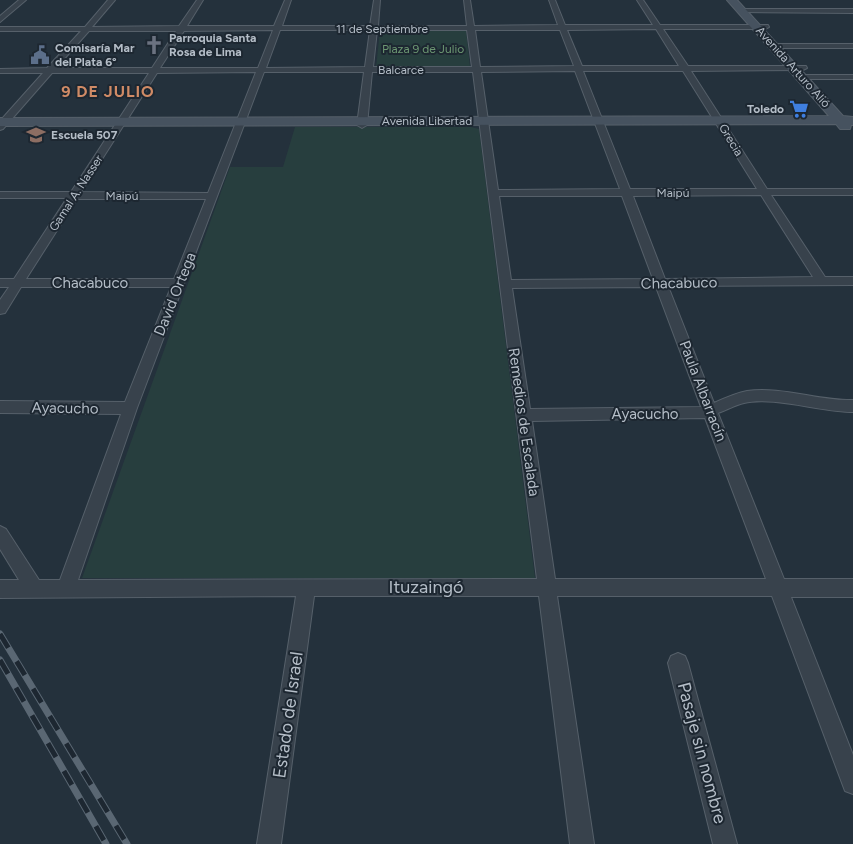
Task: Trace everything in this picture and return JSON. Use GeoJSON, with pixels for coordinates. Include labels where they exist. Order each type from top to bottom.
{"type":"FeatureCollection","features":[{"type":"Feature","properties":{"kind":"main road","name":"Avenida Arturo Alió"},"geometry":{"type":"LineString","coordinates":[[732,0],[744,7],[761,28],[850,124]]}},
{"type":"Feature","properties":{"kind":"main road","name":"Avenida Libertad"},"geometry":{"type":"LineString","coordinates":[[1,125],[600,122],[850,124]]}},
{"type":"Feature","properties":{"kind":"street"},"geometry":{"type":"LineString","coordinates":[[0,20],[23,0]]}},
{"type":"Feature","properties":{"kind":"street"},"geometry":{"type":"LineString","coordinates":[[1,125],[112,0]]}},
{"type":"Feature","properties":{"kind":"street","name":"Gamal A. Nasser"},"geometry":{"type":"LineString","coordinates":[[0,310],[200,0]]}},
{"type":"Feature","properties":{"kind":"street","name":"David Ortega"},"geometry":{"type":"LineString","coordinates":[[66,589],[130,408],[288,0]]}},
{"type":"Feature","properties":{"kind":"street"},"geometry":{"type":"LineString","coordinates":[[362,123],[377,0]]}},
{"type":"Feature","properties":{"kind":"street","name":"Remedios de Escalada"},"geometry":{"type":"LineString","coordinates":[[467,0],[582,844]]}},
{"type":"Feature","properties":{"kind":"street","name":"Paula Albarracín"},"geometry":{"type":"LineString","coordinates":[[552,0],[853,783]]}},
{"type":"Feature","properties":{"kind":"street","name":"Grecia"},"geometry":{"type":"LineString","coordinates":[[640,0],[721,122],[820,281]]}},
{"type":"Feature","properties":{"kind":"street"},"geometry":{"type":"LineString","coordinates":[[839,5],[849,11],[853,17]]}},
{"type":"Feature","properties":{"kind":"street"},"geometry":{"type":"LineString","coordinates":[[744,7],[849,11]]}},
{"type":"Feature","properties":{"kind":"street","name":"11 de Septiembre"},"geometry":{"type":"LineString","coordinates":[[0,30],[761,28]]}},
{"type":"Feature","properties":{"kind":"street"},"geometry":{"type":"LineString","coordinates":[[778,46],[853,46]]}},
{"type":"Feature","properties":{"kind":"street","name":"Balcarce"},"geometry":{"type":"LineString","coordinates":[[0,70],[685,69],[802,73],[853,77]]}},
{"type":"Feature","properties":{"kind":"street","name":"Maipú"},"geometry":{"type":"LineString","coordinates":[[493,193],[853,192]]}},
{"type":"Feature","properties":{"kind":"street","name":"Maipú"},"geometry":{"type":"LineString","coordinates":[[0,196],[213,196]]}},
{"type":"Feature","properties":{"kind":"street","name":"Chacabuco"},"geometry":{"type":"LineString","coordinates":[[506,284],[853,281]]}},
{"type":"Feature","properties":{"kind":"street","name":"Chacabuco"},"geometry":{"type":"LineString","coordinates":[[0,283],[180,283]]}},
{"type":"Feature","properties":{"kind":"street","name":"Ayacucho"},"geometry":{"type":"LineString","coordinates":[[523,415],[700,413],[711,411],[737,398],[752,396],[819,406],[853,406]]}},
{"type":"Feature","properties":{"kind":"street","name":"Ayacucho"},"geometry":{"type":"LineString","coordinates":[[0,407],[130,408]]}},
{"type":"Feature","properties":{"kind":"street"},"geometry":{"type":"LineString","coordinates":[[0,534],[34,589]]}},
{"type":"Feature","properties":{"kind":"street","name":"Ituzaingó"},"geometry":{"type":"LineString","coordinates":[[0,589],[306,587],[853,588]]}},
{"type":"Feature","properties":{"kind":"street","name":"Estado de Israel"},"geometry":{"type":"LineString","coordinates":[[269,844],[306,587]]}},
{"type":"Feature","properties":{"kind":"street","name":"Pasaje sin nombre"},"geometry":{"type":"LineString","coordinates":[[678,663],[725,844]]}},
{"type":"Feature","properties":{"kind":"green space","name":"Plaza 9 de Julio"},"geometry":{"type":"Polygon","coordinates":[[[380,30],[466,30],[470,67],[376,68],[380,30]]]}},
{"type":"Feature","properties":{"kind":"green space"},"geometry":{"type":"Polygon","coordinates":[[[295,127],[471,127],[479,129],[535,578],[82,578],[230,167],[283,167],[295,127]]]}},
{"type":"Feature","properties":{"kind":"railway"},"geometry":{"type":"LineString","coordinates":[[0,634],[127,844]]}},
{"type":"Feature","properties":{"kind":"railway"},"geometry":{"type":"LineString","coordinates":[[0,660],[106,844]]}},
{"type":"Feature","properties":{"kind":"place","name":"Parroquia Santa Rosa de Lima"},"geometry":{"type":"Point","coordinates":[154,45]}},
{"type":"Feature","properties":{"kind":"place","name":"Comisaría Mar del Plata 6°"},"geometry":{"type":"Point","coordinates":[40,55]}},
{"type":"Feature","properties":{"kind":"place","name":"Toledo"},"geometry":{"type":"Point","coordinates":[799,109]}},
{"type":"Feature","properties":{"kind":"place","name":"Escuela 507"},"geometry":{"type":"Point","coordinates":[36,135]}},
{"type":"Feature","properties":{"kind":"district","name":"9 DE JULIO"},"geometry":{"type":"Point","coordinates":[108,91]}}]}
